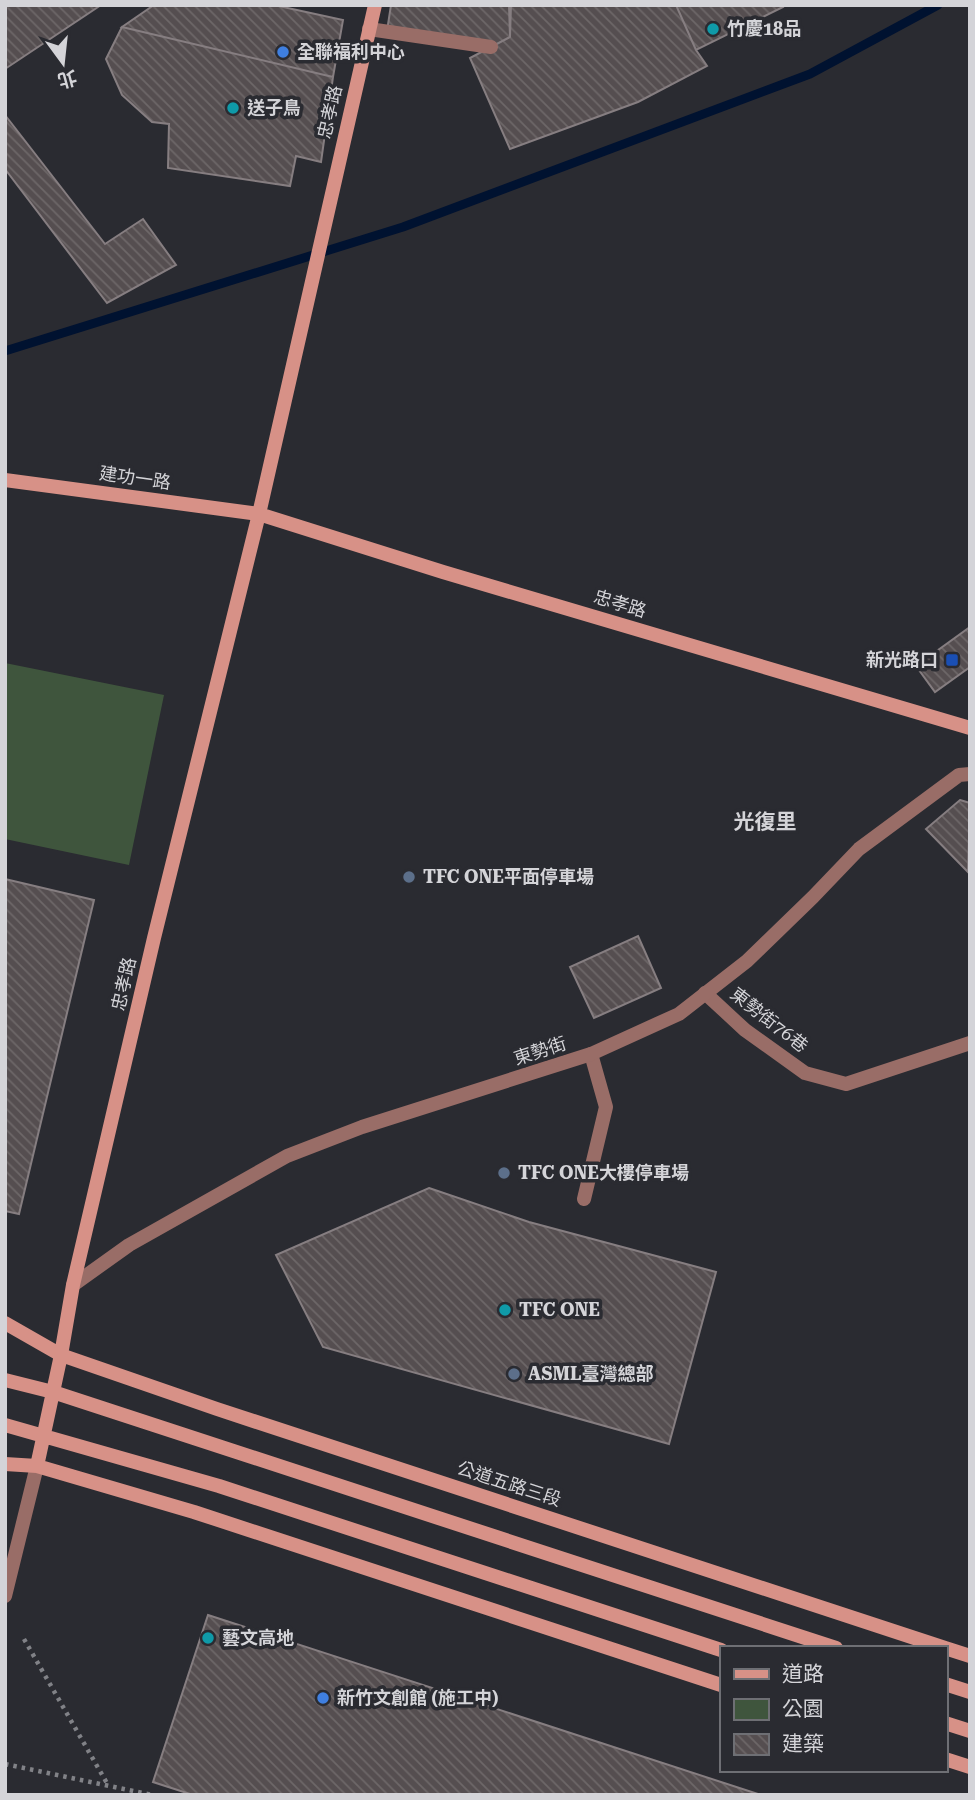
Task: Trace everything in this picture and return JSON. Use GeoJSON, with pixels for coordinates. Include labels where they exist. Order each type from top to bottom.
{"type":"FeatureCollection","features":[{"type":"Feature","properties":{"kind":"street","name":"忠孝路"},"geometry":{"type":"LineString","coordinates":[[37,1466],[73,1285],[154,938],[259,514],[375,5]]}},
{"type":"Feature","properties":{"kind":"street"},"geometry":{"type":"LineString","coordinates":[[369,29],[491,47]]}},
{"type":"Feature","properties":{"kind":"street","name":"建功一路"},"geometry":{"type":"LineString","coordinates":[[5,480],[259,514]]}},
{"type":"Feature","properties":{"kind":"street","name":"忠孝路"},"geometry":{"type":"LineString","coordinates":[[259,514],[443,572],[970,728]]}},
{"type":"Feature","properties":{"kind":"street","name":"東勢街"},"geometry":{"type":"LineString","coordinates":[[73,1285],[129,1245],[287,1156],[362,1127],[591,1054],[679,1014],[747,961],[859,849],[959,775],[970,774]]}},
{"type":"Feature","properties":{"kind":"street","name":"東勢街76巷"},"geometry":{"type":"LineString","coordinates":[[705,993],[745,1030],[805,1073],[846,1084],[970,1044]]}},
{"type":"Feature","properties":{"kind":"street"},"geometry":{"type":"LineString","coordinates":[[584,1199],[606,1107],[591,1054]]}},
{"type":"Feature","properties":{"kind":"street","name":"公道五路三段"},"geometry":{"type":"LineString","coordinates":[[5,1323],[61,1355],[939,1646]]}},
{"type":"Feature","properties":{"kind":"street"},"geometry":{"type":"LineString","coordinates":[[5,1380],[53,1392],[830,1646]]}},
{"type":"Feature","properties":{"kind":"street"},"geometry":{"type":"LineString","coordinates":[[5,1424],[219,1486],[720,1650]]}},
{"type":"Feature","properties":{"kind":"street"},"geometry":{"type":"LineString","coordinates":[[5,1464],[37,1466],[206,1516],[720,1685]]}},
{"type":"Feature","properties":{"kind":"street"},"geometry":{"type":"LineString","coordinates":[[5,1596],[37,1466]]}},
{"type":"Feature","properties":{"kind":"street","name":"公道五路三段"},"geometry":{"type":"LineString","coordinates":[[947,1649],[970,1656]]}},
{"type":"Feature","properties":{"kind":"street"},"geometry":{"type":"LineString","coordinates":[[947,1685],[970,1692]]}},
{"type":"Feature","properties":{"kind":"street"},"geometry":{"type":"LineString","coordinates":[[947,1724],[970,1731]]}},
{"type":"Feature","properties":{"kind":"street"},"geometry":{"type":"LineString","coordinates":[[947,1760],[970,1767]]}},
{"type":"Feature","properties":{"kind":"path"},"geometry":{"type":"LineString","coordinates":[[24,1639],[108,1785]]}},
{"type":"Feature","properties":{"kind":"path"},"geometry":{"type":"LineString","coordinates":[[5,1764],[152,1795]]}},
{"type":"Feature","properties":{"kind":"green space"},"geometry":{"type":"Polygon","coordinates":[[[5,663],[164,695],[129,865],[5,839],[5,663]]]}},
{"type":"Feature","properties":{"kind":"building"},"geometry":{"type":"Polygon","coordinates":[[[5,5],[101,5],[5,69],[5,5]]]}},
{"type":"Feature","properties":{"kind":"building","name":"全聯福利中心"},"geometry":{"type":"Polygon","coordinates":[[[154,5],[274,5],[343,20],[333,77],[122,27],[154,5]]]}},
{"type":"Feature","properties":{"kind":"building"},"geometry":{"type":"Polygon","coordinates":[[[391,5],[511,5],[510,37],[491,47],[387,31],[391,5]]]}},
{"type":"Feature","properties":{"kind":"building"},"geometry":{"type":"Polygon","coordinates":[[[509,5],[676,5],[696,50],[707,66],[638,102],[510,149],[470,58],[510,37],[509,5]]]}},
{"type":"Feature","properties":{"kind":"building","name":"竹慶18品"},"geometry":{"type":"Polygon","coordinates":[[[676,5],[782,5],[783,7],[696,50],[676,5]]]}},
{"type":"Feature","properties":{"kind":"building","name":"送子鳥"},"geometry":{"type":"Polygon","coordinates":[[[122,27],[333,77],[321,162],[296,156],[290,186],[168,168],[169,124],[152,122],[122,95],[106,59],[122,27]]]}},
{"type":"Feature","properties":{"kind":"building"},"geometry":{"type":"Polygon","coordinates":[[[5,115],[105,244],[143,219],[176,265],[107,303],[5,169],[5,115]]]}},
{"type":"Feature","properties":{"kind":"building"},"geometry":{"type":"Polygon","coordinates":[[[970,627],[970,667],[935,692],[916,666],[970,627]]]}},
{"type":"Feature","properties":{"kind":"building"},"geometry":{"type":"Polygon","coordinates":[[[960,800],[970,803],[968,872],[926,829],[960,800]]]}},
{"type":"Feature","properties":{"kind":"building"},"geometry":{"type":"Polygon","coordinates":[[[5,879],[94,900],[19,1214],[5,1211],[5,879]]]}},
{"type":"Feature","properties":{"kind":"building"},"geometry":{"type":"Polygon","coordinates":[[[638,936],[661,988],[594,1018],[570,967],[638,936]]]}},
{"type":"Feature","properties":{"kind":"building","name":"TFC ONE"},"geometry":{"type":"Polygon","coordinates":[[[429,1188],[529,1222],[716,1272],[669,1444],[323,1347],[276,1255],[429,1188]]]}},
{"type":"Feature","properties":{"kind":"building","name":"新竹文創館 (施工中)"},"geometry":{"type":"Polygon","coordinates":[[[208,1615],[761,1795],[193,1795],[153,1782],[208,1615]]]}},
{"type":"Feature","properties":{"kind":"waterway"},"geometry":{"type":"LineString","coordinates":[[5,351],[403,227],[810,74],[938,5]]}},
{"type":"Feature","properties":{"kind":"place","name":"竹慶18品"},"geometry":{"type":"Point","coordinates":[713,29]}},
{"type":"Feature","properties":{"kind":"place","name":"全聯福利中心"},"geometry":{"type":"Point","coordinates":[283,52]}},
{"type":"Feature","properties":{"kind":"place","name":"送子鳥"},"geometry":{"type":"Point","coordinates":[233,108]}},
{"type":"Feature","properties":{"kind":"place","name":"新光路口"},"geometry":{"type":"Point","coordinates":[952,660]}},
{"type":"Feature","properties":{"kind":"place","name":"TFC ONE平面停車場"},"geometry":{"type":"Point","coordinates":[409,877]}},
{"type":"Feature","properties":{"kind":"place","name":"TFC ONE大樓停車場"},"geometry":{"type":"Point","coordinates":[504,1173]}},
{"type":"Feature","properties":{"kind":"place","name":"TFC ONE"},"geometry":{"type":"Point","coordinates":[505,1310]}},
{"type":"Feature","properties":{"kind":"place","name":"ASML臺灣總部"},"geometry":{"type":"Point","coordinates":[514,1374]}},
{"type":"Feature","properties":{"kind":"place","name":"藝文高地"},"geometry":{"type":"Point","coordinates":[208,1638]}},
{"type":"Feature","properties":{"kind":"place","name":"新竹文創館 (施工中)"},"geometry":{"type":"Point","coordinates":[323,1698]}},
{"type":"Feature","properties":{"kind":"district","name":"光復里"},"geometry":{"type":"Point","coordinates":[765,822]}}]}
